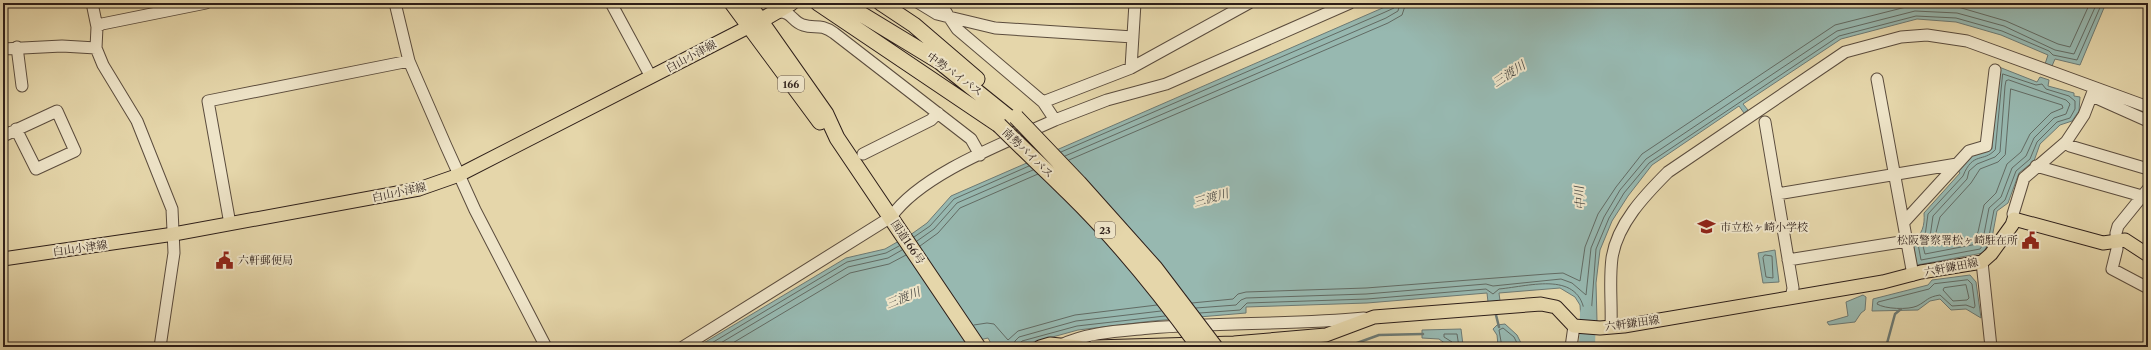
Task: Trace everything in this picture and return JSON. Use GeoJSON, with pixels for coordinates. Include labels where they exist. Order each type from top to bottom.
{"type":"FeatureCollection","features":[{"type":"Feature","properties":{"kind":"highway"},"geometry":{"type":"LineString","coordinates":[[732,3],[754,24]]}},
{"type":"Feature","properties":{"kind":"highway"},"geometry":{"type":"LineString","coordinates":[[748,3],[754,24]]}},
{"type":"Feature","properties":{"kind":"highway"},"geometry":{"type":"LineString","coordinates":[[754,24],[778,12],[791,3]]}},
{"type":"Feature","properties":{"kind":"highway","name":"南勢バイパス"},"geometry":{"type":"LineString","coordinates":[[818,3],[1009,120],[1070,193],[1145,276],[1199,347]]}},
{"type":"Feature","properties":{"kind":"highway","name":"中勢バイパス"},"geometry":{"type":"LineString","coordinates":[[843,3],[867,18],[958,87],[1036,139]]}},
{"type":"Feature","properties":{"kind":"highway","name":"23"},"geometry":{"type":"LineString","coordinates":[[881,3],[914,25],[947,52],[1009,120]]}},
{"type":"Feature","properties":{"kind":"highway","name":"国道166号"},"geometry":{"type":"LineString","coordinates":[[754,24],[826,114],[837,138],[978,347]]}},
{"type":"Feature","properties":{"kind":"highway","name":"南勢バイパス"},"geometry":{"type":"LineString","coordinates":[[1036,139],[1079,183],[1155,268],[1215,347]]}},
{"type":"Feature","properties":{"kind":"main road","name":"白山小津線"},"geometry":{"type":"LineString","coordinates":[[3,259],[174,234],[419,189],[459,175],[754,24]]}},
{"type":"Feature","properties":{"kind":"main road","name":"六軒鎌田線"},"geometry":{"type":"LineString","coordinates":[[1574,326],[1624,326],[1791,298],[1978,262],[1991,254],[2012,225],[2014,219]]}},
{"type":"Feature","properties":{"kind":"main road"},"geometry":{"type":"LineString","coordinates":[[2014,219],[2103,244],[2116,240],[2125,240],[2148,255]]}},
{"type":"Feature","properties":{"kind":"main road"},"geometry":{"type":"LineString","coordinates":[[1094,347],[1253,344],[1326,335],[1374,317],[1500,307],[1549,306],[1562,312],[1574,326]]}},
{"type":"Feature","properties":{"kind":"main road"},"geometry":{"type":"LineString","coordinates":[[1040,347],[1050,344],[1079,347]]}},
{"type":"Feature","properties":{"kind":"street"},"geometry":{"type":"LineString","coordinates":[[92,3],[97,27],[96,48],[103,65],[129,106],[155,163],[172,209],[174,234],[172,270],[160,347]]}},
{"type":"Feature","properties":{"kind":"street"},"geometry":{"type":"LineString","coordinates":[[97,27],[102,24],[172,8],[206,3]]}},
{"type":"Feature","properties":{"kind":"street"},"geometry":{"type":"LineString","coordinates":[[395,3],[409,61],[459,175],[475,210],[546,347]]}},
{"type":"Feature","properties":{"kind":"street"},"geometry":{"type":"LineString","coordinates":[[611,3],[652,77]]}},
{"type":"Feature","properties":{"kind":"street"},"geometry":{"type":"LineString","coordinates":[[797,3],[797,21]]}},
{"type":"Feature","properties":{"kind":"street"},"geometry":{"type":"LineString","coordinates":[[919,3],[937,14],[995,28],[1133,37]]}},
{"type":"Feature","properties":{"kind":"street"},"geometry":{"type":"LineString","coordinates":[[938,3],[943,7],[957,29],[1044,102],[1055,120]]}},
{"type":"Feature","properties":{"kind":"street"},"geometry":{"type":"LineString","coordinates":[[1131,68],[1134,3]]}},
{"type":"Feature","properties":{"kind":"street"},"geometry":{"type":"LineString","coordinates":[[1044,102],[1131,68],[1249,3]]}},
{"type":"Feature","properties":{"kind":"street"},"geometry":{"type":"LineString","coordinates":[[683,347],[891,217],[899,206],[933,180],[980,155],[1055,120],[1107,100],[1166,84],[1350,3]]}},
{"type":"Feature","properties":{"kind":"street"},"geometry":{"type":"LineString","coordinates":[[778,12],[788,13],[804,26],[817,25],[830,30],[971,140],[980,155]]}},
{"type":"Feature","properties":{"kind":"street"},"geometry":{"type":"LineString","coordinates":[[1606,327],[1615,246],[1626,223],[1647,194],[1668,172],[1841,54],[1901,37],[1927,35],[1967,41],[2055,74],[2094,92],[2148,121]]}},
{"type":"Feature","properties":{"kind":"street"},"geometry":{"type":"LineString","coordinates":[[3,49],[62,46],[96,48]]}},
{"type":"Feature","properties":{"kind":"street"},"geometry":{"type":"LineString","coordinates":[[17,48],[22,86]]}},
{"type":"Feature","properties":{"kind":"street"},"geometry":{"type":"LineString","coordinates":[[230,224],[208,101],[409,61]]}},
{"type":"Feature","properties":{"kind":"street"},"geometry":{"type":"LineString","coordinates":[[1904,222],[1969,151],[1986,146],[1995,70]]}},
{"type":"Feature","properties":{"kind":"street"},"geometry":{"type":"LineString","coordinates":[[1877,79],[1907,241],[1917,274]]}},
{"type":"Feature","properties":{"kind":"street"},"geometry":{"type":"LineString","coordinates":[[2094,92],[2148,107]]}},
{"type":"Feature","properties":{"kind":"street"},"geometry":{"type":"LineString","coordinates":[[2014,219],[2013,214],[2024,178],[2036,166],[2066,142],[2084,115],[2094,92]]}},
{"type":"Feature","properties":{"kind":"street"},"geometry":{"type":"LineString","coordinates":[[3,136],[16,129],[58,111],[75,152],[36,169],[16,129]]}},
{"type":"Feature","properties":{"kind":"street"},"geometry":{"type":"LineString","coordinates":[[863,154],[931,120],[938,113]]}},
{"type":"Feature","properties":{"kind":"street"},"geometry":{"type":"LineString","coordinates":[[1765,122],[1793,288],[1791,298]]}},
{"type":"Feature","properties":{"kind":"street"},"geometry":{"type":"LineString","coordinates":[[2066,142],[2070,146],[2148,169]]}},
{"type":"Feature","properties":{"kind":"street"},"geometry":{"type":"LineString","coordinates":[[1777,194],[1957,164]]}},
{"type":"Feature","properties":{"kind":"street"},"geometry":{"type":"LineString","coordinates":[[2036,166],[2145,193],[2118,226],[2116,240],[2117,249],[2112,269],[2148,288]]}},
{"type":"Feature","properties":{"kind":"street"},"geometry":{"type":"LineString","coordinates":[[1788,260],[1907,241]]}},
{"type":"Feature","properties":{"kind":"street"},"geometry":{"type":"LineString","coordinates":[[1978,262],[1991,347]]}},
{"type":"Feature","properties":{"kind":"street"},"geometry":{"type":"LineString","coordinates":[[1061,345],[1077,337],[1113,332],[1228,323],[1312,323],[1374,317]]}},
{"type":"Feature","properties":{"kind":"street"},"geometry":{"type":"LineString","coordinates":[[1571,347],[1574,326]]}},
{"type":"Feature","properties":{"kind":"water","name":"三渡川"},"geometry":{"type":"Polygon","coordinates":[[[1394,3],[2106,3],[2080,65],[2055,59],[2052,66],[2045,64],[2048,55],[2001,35],[1956,22],[1917,19],[1841,39],[1743,104],[1748,110],[1744,113],[1739,106],[1652,165],[1628,196],[1612,221],[1600,250],[1596,283],[1597,321],[1581,320],[1580,305],[1575,297],[1560,288],[1499,293],[1500,301],[1488,302],[1487,293],[1367,303],[1246,307],[1246,313],[1152,321],[1078,330],[1016,347],[993,347],[988,338],[949,347],[697,347],[846,258],[885,249],[913,233],[927,223],[951,196],[1394,3]]]}},
{"type":"Feature","properties":{"kind":"water"},"geometry":{"type":"Polygon","coordinates":[[[1999,67],[2037,82],[2040,77],[2049,80],[2048,86],[2074,93],[2074,96],[2080,97],[2079,111],[2072,121],[2060,125],[2040,144],[2034,161],[2019,173],[2008,203],[1997,211],[1992,238],[1983,253],[1917,265],[1913,242],[1919,236],[1922,229],[1924,213],[1960,173],[1958,170],[1972,156],[1992,149],[1999,67]]]}},
{"type":"Feature","properties":{"kind":"water"},"geometry":{"type":"Polygon","coordinates":[[[1775,250],[1779,282],[1763,283],[1758,253],[1775,250]]]}},
{"type":"Feature","properties":{"kind":"water"},"geometry":{"type":"Polygon","coordinates":[[[1970,275],[1976,282],[1981,318],[1966,309],[1951,310],[1940,299],[1930,301],[1918,310],[1872,311],[1873,299],[1928,285],[1932,280],[1970,275]]]}},
{"type":"Feature","properties":{"kind":"water"},"geometry":{"type":"Polygon","coordinates":[[[1863,295],[1866,297],[1865,310],[1855,322],[1829,325],[1827,322],[1848,316],[1846,302],[1863,295]]]}},
{"type":"Feature","properties":{"kind":"water"},"geometry":{"type":"Polygon","coordinates":[[[1505,324],[1517,335],[1523,347],[1450,347],[1439,339],[1422,338],[1422,330],[1461,329],[1463,345],[1498,345],[1497,335],[1493,329],[1497,325],[1505,324]]]}},
{"type":"Feature","properties":{"kind":"waterway"},"geometry":{"type":"LineString","coordinates":[[1886,347],[1895,314],[1901,309]]}},
{"type":"Feature","properties":{"kind":"waterway"},"geometry":{"type":"LineString","coordinates":[[1495,311],[1499,327]]}},
{"type":"Feature","properties":{"kind":"waterway","name":"中川"},"geometry":{"type":"LineString","coordinates":[[1587,347],[1588,313]]}},
{"type":"Feature","properties":{"kind":"waterway"},"geometry":{"type":"LineString","coordinates":[[1346,347],[1379,335],[1423,334]]}},
{"type":"Feature","properties":{"kind":"place","name":"市立松ヶ崎小学校"},"geometry":{"type":"Point","coordinates":[1707,227]}},
{"type":"Feature","properties":{"kind":"place","name":"松阪警察署松ヶ崎駐在所"},"geometry":{"type":"Point","coordinates":[2031,240]}},
{"type":"Feature","properties":{"kind":"place","name":"六軒郵便局"},"geometry":{"type":"Point","coordinates":[225,260]}}]}
